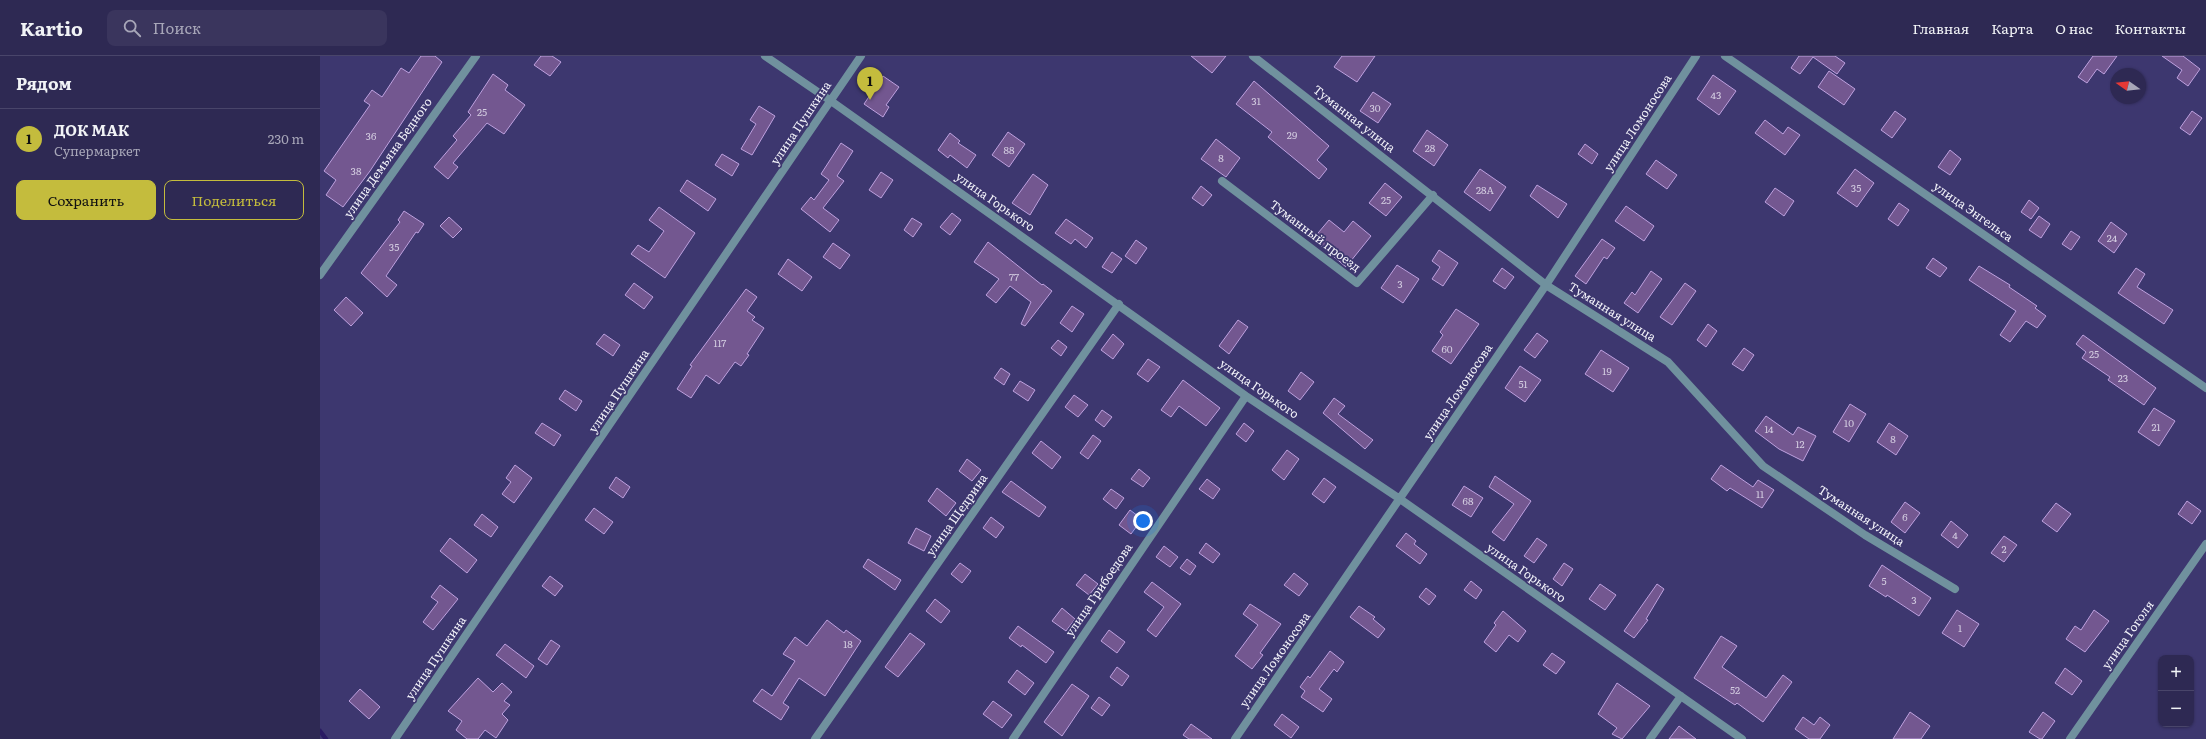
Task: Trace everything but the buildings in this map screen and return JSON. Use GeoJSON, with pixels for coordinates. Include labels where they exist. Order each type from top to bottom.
{"type":"FeatureCollection","features":[{"type":"Feature","properties":{"kind":"street","name":"улица Демьяна Бедного"},"geometry":{"type":"LineString","coordinates":[[320,275],[476,56]]}},
{"type":"Feature","properties":{"kind":"street","name":"улица Горького"},"geometry":{"type":"LineString","coordinates":[[765,56],[1119,304],[1246,396],[1400,499],[1742,739]]}},
{"type":"Feature","properties":{"kind":"street","name":"улица Пушкина"},"geometry":{"type":"LineString","coordinates":[[395,739],[861,56]]}},
{"type":"Feature","properties":{"kind":"street","name":"Туманная улица"},"geometry":{"type":"LineString","coordinates":[[1253,56],[1433,195],[1546,285],[1668,362],[1762,466],[1865,535],[1955,589]]}},
{"type":"Feature","properties":{"kind":"street","name":"улица Ломоносова"},"geometry":{"type":"LineString","coordinates":[[1235,739],[1546,285],[1696,56]]}},
{"type":"Feature","properties":{"kind":"street","name":"улица Энгельса"},"geometry":{"type":"LineString","coordinates":[[1725,56],[2206,388]]}},
{"type":"Feature","properties":{"kind":"street","name":"Туманный проезд"},"geometry":{"type":"LineString","coordinates":[[1222,181],[1357,283],[1433,195]]}},
{"type":"Feature","properties":{"kind":"street","name":"улица Щедрина"},"geometry":{"type":"LineString","coordinates":[[815,739],[1119,304]]}},
{"type":"Feature","properties":{"kind":"street","name":"улица Грибоедова"},"geometry":{"type":"LineString","coordinates":[[1013,739],[1246,396]]}},
{"type":"Feature","properties":{"kind":"street","name":"улица Гоголя"},"geometry":{"type":"LineString","coordinates":[[2070,739],[2206,544]]}},
{"type":"Feature","properties":{"kind":"street"},"geometry":{"type":"LineString","coordinates":[[1650,739],[1680,696]]}},
{"type":"Feature","properties":{"kind":"waterway"},"geometry":{"type":"LineString","coordinates":[[320,731],[326,739]]}},
{"type":"Feature","properties":{"kind":"place","name":"ДОК МАК"},"geometry":{"type":"Point","coordinates":[870,100]}}]}
